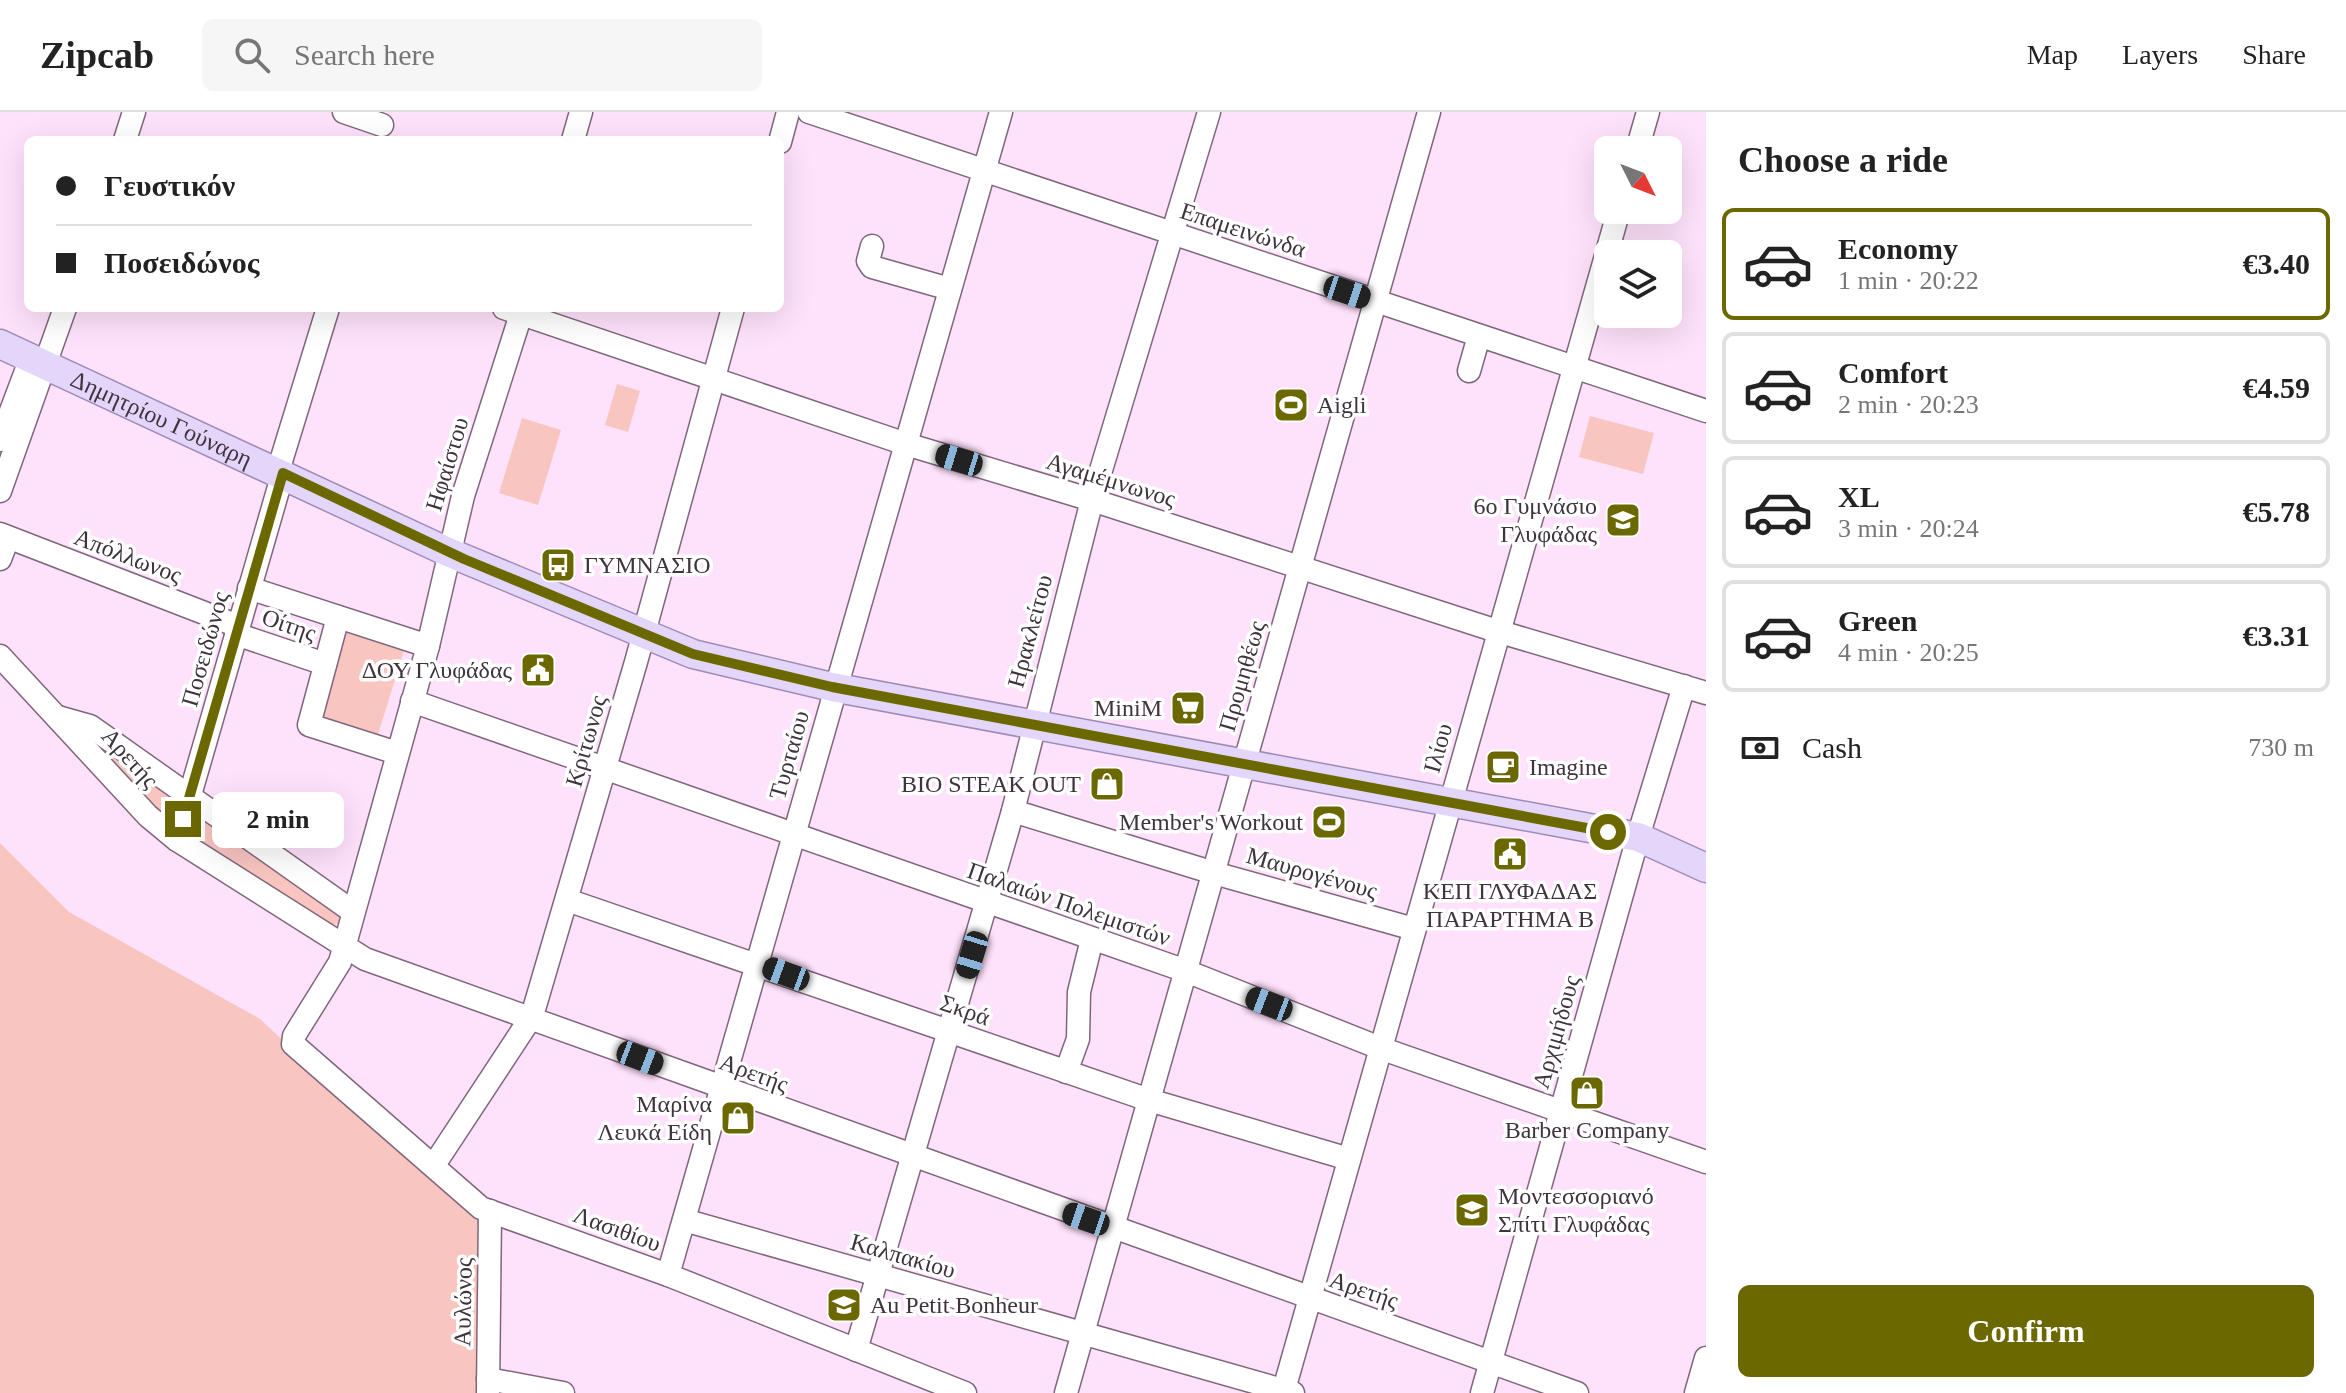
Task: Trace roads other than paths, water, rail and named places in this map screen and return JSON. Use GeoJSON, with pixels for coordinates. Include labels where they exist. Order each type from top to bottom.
{"type":"FeatureCollection","features":[{"type":"Feature","properties":{"kind":"main road","name":"Δημητρίου Γούναρη"},"geometry":{"type":"LineString","coordinates":[[0,344],[448,552],[693,654],[836,687],[1244,766],[1638,837],[1706,868]]}},
{"type":"Feature","properties":{"kind":"street"},"geometry":{"type":"LineString","coordinates":[[126,136],[134,112]]}},
{"type":"Feature","properties":{"kind":"street"},"geometry":{"type":"LineString","coordinates":[[344,112],[382,126]]}},
{"type":"Feature","properties":{"kind":"street"},"geometry":{"type":"LineString","coordinates":[[574,136],[581,112]]}},
{"type":"Feature","properties":{"kind":"street"},"geometry":{"type":"LineString","coordinates":[[782,136],[788,112]]}},
{"type":"Feature","properties":{"kind":"street","name":"Επαμεινώνδα"},"geometry":{"type":"LineString","coordinates":[[809,112],[1706,411]]}},
{"type":"Feature","properties":{"kind":"street","name":"Τυρταίου"},"geometry":{"type":"LineString","coordinates":[[668,1275],[1001,112]]}},
{"type":"Feature","properties":{"kind":"street","name":"Ηρακλείτου"},"geometry":{"type":"LineString","coordinates":[[856,1350],[1013,811],[1092,500],[1209,112]]}},
{"type":"Feature","properties":{"kind":"street","name":"Προμηθέως"},"geometry":{"type":"LineString","coordinates":[[1066,1393],[1429,112]]}},
{"type":"Feature","properties":{"kind":"street"},"geometry":{"type":"LineString","coordinates":[[1641,136],[1648,112]]}},
{"type":"Feature","properties":{"kind":"street","name":"Ιλίου"},"geometry":{"type":"LineString","coordinates":[[1287,1392],[1310,1299],[1497,631],[1615,224]]}},
{"type":"Feature","properties":{"kind":"street"},"geometry":{"type":"LineString","coordinates":[[872,246],[868,261],[872,267],[950,289]]}},
{"type":"Feature","properties":{"kind":"street"},"geometry":{"type":"LineString","coordinates":[[0,440],[63,312]]}},
{"type":"Feature","properties":{"kind":"street","name":"Ποσειδώνος"},"geometry":{"type":"LineString","coordinates":[[177,840],[327,312]]}},
{"type":"Feature","properties":{"kind":"street","name":"Ηφαίστου"},"geometry":{"type":"LineString","coordinates":[[293,1044],[294,1036],[335,973],[428,646],[448,552],[515,312]]}},
{"type":"Feature","properties":{"kind":"street","name":"Αγαμέμνωνος"},"geometry":{"type":"LineString","coordinates":[[522,312],[906,444],[1092,500],[1497,631],[1706,693]]}},
{"type":"Feature","properties":{"kind":"street","name":"Κρίτωνος"},"geometry":{"type":"LineString","coordinates":[[434,1165],[532,1016],[643,634],[732,312]]}},
{"type":"Feature","properties":{"kind":"street"},"geometry":{"type":"LineString","coordinates":[[1469,371],[1479,336]]}},
{"type":"Feature","properties":{"kind":"street"},"geometry":{"type":"LineString","coordinates":[[0,491],[38,361]]}},
{"type":"Feature","properties":{"kind":"street"},"geometry":{"type":"LineString","coordinates":[[0,559],[4,536]]}},
{"type":"Feature","properties":{"kind":"street","name":"Απόλλωνος"},"geometry":{"type":"LineString","coordinates":[[4,536],[237,630]]}},
{"type":"Feature","properties":{"kind":"street"},"geometry":{"type":"LineString","coordinates":[[249,588],[428,646]]}},
{"type":"Feature","properties":{"kind":"street"},"geometry":{"type":"LineString","coordinates":[[338,617],[309,725],[397,753]]}},
{"type":"Feature","properties":{"kind":"street","name":"Οίτης"},"geometry":{"type":"LineString","coordinates":[[237,630],[325,664]]}},
{"type":"Feature","properties":{"kind":"street","name":"Αρετής"},"geometry":{"type":"LineString","coordinates":[[0,656],[148,816],[177,840],[365,959],[532,1016],[721,1089],[1577,1393]]}},
{"type":"Feature","properties":{"kind":"street","name":"Αρχιμήδους"},"geometry":{"type":"LineString","coordinates":[[1482,1393],[1638,837],[1684,686]]}},
{"type":"Feature","properties":{"kind":"street","name":"Παλαιών Πολεμιστών"},"geometry":{"type":"LineString","coordinates":[[412,701],[1186,971],[1380,1048],[1706,1162]]}},
{"type":"Feature","properties":{"kind":"street"},"geometry":{"type":"LineString","coordinates":[[57,717],[90,726],[189,799],[352,911]]}},
{"type":"Feature","properties":{"kind":"street","name":"Μαυρογένους"},"geometry":{"type":"LineString","coordinates":[[1013,811],[1214,873],[1414,929]]}},
{"type":"Feature","properties":{"kind":"street","name":"Σκρά"},"geometry":{"type":"LineString","coordinates":[[567,900],[1149,1100],[1349,1159]]}},
{"type":"Feature","properties":{"kind":"street"},"geometry":{"type":"LineString","coordinates":[[1066,1072],[1078,1039],[1079,992],[1092,939]]}},
{"type":"Feature","properties":{"kind":"street","name":"Λασιθίου"},"geometry":{"type":"LineString","coordinates":[[293,1044],[434,1165],[463,1195],[490,1211],[668,1275],[856,1350],[920,1384],[965,1393]]}},
{"type":"Feature","properties":{"kind":"street","name":"Αυλώνος"},"geometry":{"type":"LineString","coordinates":[[488,1386],[490,1211]]}},
{"type":"Feature","properties":{"kind":"street","name":"Καλπακίου"},"geometry":{"type":"LineString","coordinates":[[684,1220],[1287,1392]]}},
{"type":"Feature","properties":{"kind":"street"},"geometry":{"type":"LineString","coordinates":[[1696,1393],[1706,1358]]}},
{"type":"Feature","properties":{"kind":"street"},"geometry":{"type":"LineString","coordinates":[[488,1386],[563,1393]]}},
{"type":"Feature","properties":{"kind":"place","name":"Aigli"},"geometry":{"type":"Point","coordinates":[1291,405]}},
{"type":"Feature","properties":{"kind":"place","name":"6ο Γυμνάσιο Γλυφάδας"},"geometry":{"type":"Point","coordinates":[1623,520]}},
{"type":"Feature","properties":{"kind":"place","name":"ΓΥΜΝΑΣΙΟ"},"geometry":{"type":"Point","coordinates":[558,565]}},
{"type":"Feature","properties":{"kind":"place","name":"ΔΟΥ Γλυφάδας"},"geometry":{"type":"Point","coordinates":[538,670]}},
{"type":"Feature","properties":{"kind":"place","name":"MiniM"},"geometry":{"type":"Point","coordinates":[1188,708]}},
{"type":"Feature","properties":{"kind":"place","name":"Imagine"},"geometry":{"type":"Point","coordinates":[1503,767]}},
{"type":"Feature","properties":{"kind":"place","name":"BIO STEAK OUT"},"geometry":{"type":"Point","coordinates":[1107,784]}},
{"type":"Feature","properties":{"kind":"place","name":"Member's Workout"},"geometry":{"type":"Point","coordinates":[1329,822]}},
{"type":"Feature","properties":{"kind":"place","name":"ΚΕΠ ΓΛΥΦΑΔΑΣ ΠΑΡΑΡΤΗΜΑ Β"},"geometry":{"type":"Point","coordinates":[1510,854]}},
{"type":"Feature","properties":{"kind":"place","name":"Barber Company"},"geometry":{"type":"Point","coordinates":[1587,1093]}},
{"type":"Feature","properties":{"kind":"place","name":"Μαρίνα Λευκά Είδη"},"geometry":{"type":"Point","coordinates":[738,1118]}},
{"type":"Feature","properties":{"kind":"place","name":"Μοντεσσοριανό Σπίτι Γλυφάδας"},"geometry":{"type":"Point","coordinates":[1472,1210]}},
{"type":"Feature","properties":{"kind":"place","name":"Au Petit Bonheur"},"geometry":{"type":"Point","coordinates":[844,1305]}}]}
